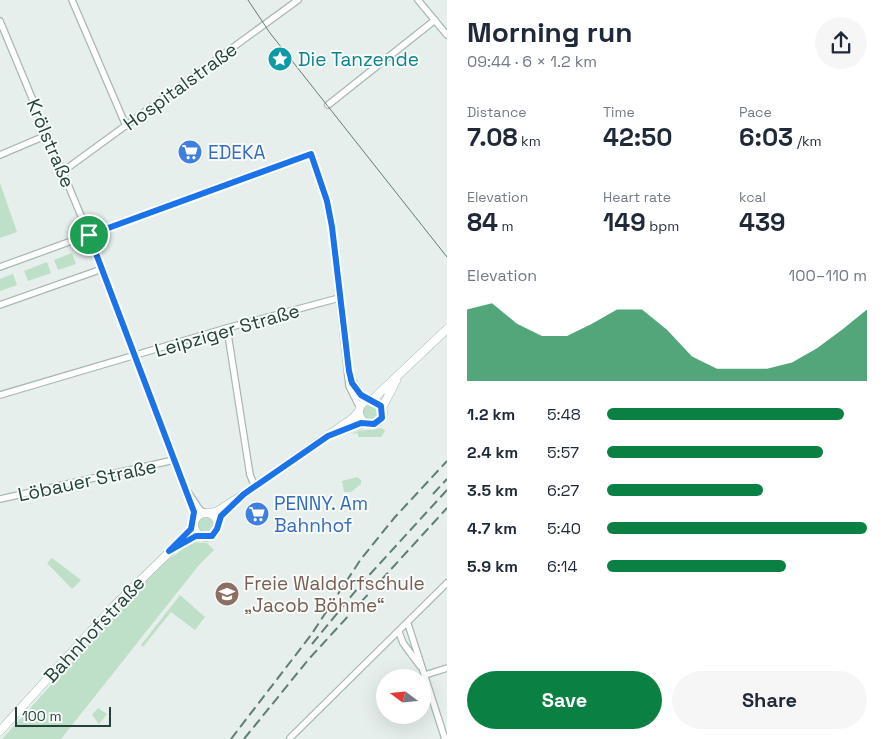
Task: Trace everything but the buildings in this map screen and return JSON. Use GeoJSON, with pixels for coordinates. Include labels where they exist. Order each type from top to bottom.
{"type":"FeatureCollection","features":[{"type":"Feature","properties":{"kind":"main road"},"geometry":{"type":"LineString","coordinates":[[194,523],[199,515],[216,512],[353,418],[359,409],[400,375],[447,329]]}},
{"type":"Feature","properties":{"kind":"main road"},"geometry":{"type":"LineString","coordinates":[[382,408],[386,397],[400,375]]}},
{"type":"Feature","properties":{"kind":"main road"},"geometry":{"type":"LineString","coordinates":[[359,409],[360,418],[365,423],[372,425],[379,422],[383,414],[382,408],[378,403],[370,400]]}},
{"type":"Feature","properties":{"kind":"main road"},"geometry":{"type":"LineString","coordinates":[[328,436],[365,423]]}},
{"type":"Feature","properties":{"kind":"main road"},"geometry":{"type":"LineString","coordinates":[[199,535],[205,538],[212,536],[217,529],[222,514],[244,494]]}},
{"type":"Feature","properties":{"kind":"main road","name":"Krölstraße"},"geometry":{"type":"LineString","coordinates":[[208,513],[215,518],[218,524]]}},
{"type":"Feature","properties":{"kind":"main road","name":"Krölstraße"},"geometry":{"type":"LineString","coordinates":[[194,523],[199,535]]}},
{"type":"Feature","properties":{"kind":"main road","name":"Bahnhofstraße"},"geometry":{"type":"LineString","coordinates":[[0,731],[112,608],[189,533],[194,523]]}},
{"type":"Feature","properties":{"kind":"main road","name":"Bahnhofstraße"},"geometry":{"type":"LineString","coordinates":[[169,551],[199,535]]}},
{"type":"Feature","properties":{"kind":"street"},"geometry":{"type":"LineString","coordinates":[[72,0],[126,126]]}},
{"type":"Feature","properties":{"kind":"street","name":"Hospitalstraße"},"geometry":{"type":"LineString","coordinates":[[62,172],[298,0]]}},
{"type":"Feature","properties":{"kind":"street"},"geometry":{"type":"LineString","coordinates":[[418,0],[447,34]]}},
{"type":"Feature","properties":{"kind":"street"},"geometry":{"type":"LineString","coordinates":[[328,105],[435,20]]}},
{"type":"Feature","properties":{"kind":"street","name":"Krölstraße"},"geometry":{"type":"LineString","coordinates":[[0,21],[89,235],[186,490],[194,512],[194,523]]}},
{"type":"Feature","properties":{"kind":"street"},"geometry":{"type":"LineString","coordinates":[[0,155],[47,135]]}},
{"type":"Feature","properties":{"kind":"street"},"geometry":{"type":"LineString","coordinates":[[0,267],[311,154],[327,201],[332,227],[350,389],[359,409]]}},
{"type":"Feature","properties":{"kind":"street"},"geometry":{"type":"LineString","coordinates":[[0,305],[102,269]]}},
{"type":"Feature","properties":{"kind":"street","name":"Leipziger Straße"},"geometry":{"type":"LineString","coordinates":[[0,395],[135,357],[227,328],[339,298]]}},
{"type":"Feature","properties":{"kind":"street"},"geometry":{"type":"LineString","coordinates":[[227,328],[250,475],[255,487]]}},
{"type":"Feature","properties":{"kind":"street"},"geometry":{"type":"LineString","coordinates":[[349,371],[356,389],[370,400]]}},
{"type":"Feature","properties":{"kind":"street","name":"Löbauer Straße"},"geometry":{"type":"LineString","coordinates":[[0,499],[174,460]]}},
{"type":"Feature","properties":{"kind":"street","name":"Krölstraße"},"geometry":{"type":"LineString","coordinates":[[186,490],[200,510],[208,513]]}},
{"type":"Feature","properties":{"kind":"street"},"geometry":{"type":"LineString","coordinates":[[290,738],[408,624],[447,583]]}},
{"type":"Feature","properties":{"kind":"street"},"geometry":{"type":"LineString","coordinates":[[408,624],[423,669]]}},
{"type":"Feature","properties":{"kind":"street"},"geometry":{"type":"LineString","coordinates":[[399,632],[403,643],[414,655],[422,669]]}},
{"type":"Feature","properties":{"kind":"street"},"geometry":{"type":"LineString","coordinates":[[431,673],[447,668]]}},
{"type":"Feature","properties":{"kind":"street"},"geometry":{"type":"LineString","coordinates":[[431,694],[445,739]]}},
{"type":"Feature","properties":{"kind":"green space"},"geometry":{"type":"Polygon","coordinates":[[[0,183],[17,232],[0,238],[0,183]]]}},
{"type":"Feature","properties":{"kind":"green space"},"geometry":{"type":"Polygon","coordinates":[[[72,253],[76,264],[58,270],[54,260],[72,253]]]}},
{"type":"Feature","properties":{"kind":"green space"},"geometry":{"type":"Polygon","coordinates":[[[47,262],[51,273],[28,281],[24,271],[47,262]]]}},
{"type":"Feature","properties":{"kind":"green space"},"geometry":{"type":"Polygon","coordinates":[[[13,274],[17,285],[0,291],[0,279],[13,274]]]}},
{"type":"Feature","properties":{"kind":"green space"},"geometry":{"type":"Polygon","coordinates":[[[371,405],[379,413],[371,421],[363,413],[371,405]]]}},
{"type":"Feature","properties":{"kind":"green space"},"geometry":{"type":"Polygon","coordinates":[[[382,428],[385,431],[381,437],[358,437],[358,433],[352,434],[358,431],[382,428]]]}},
{"type":"Feature","properties":{"kind":"green space"},"geometry":{"type":"Polygon","coordinates":[[[357,477],[361,480],[361,484],[351,492],[344,492],[342,481],[357,477]]]}},
{"type":"Feature","properties":{"kind":"green space"},"geometry":{"type":"Polygon","coordinates":[[[205,517],[211,519],[213,525],[211,531],[205,533],[199,531],[197,525],[199,519],[205,517]]]}},
{"type":"Feature","properties":{"kind":"green space"},"geometry":{"type":"Polygon","coordinates":[[[193,542],[207,543],[214,550],[199,565],[61,739],[2,739],[110,620],[121,604],[163,563],[193,542]]]}},
{"type":"Feature","properties":{"kind":"green space"},"geometry":{"type":"Polygon","coordinates":[[[52,558],[81,580],[72,589],[47,563],[52,558]]]}},
{"type":"Feature","properties":{"kind":"green space"},"geometry":{"type":"Polygon","coordinates":[[[180,595],[205,617],[195,630],[171,612],[143,647],[141,645],[180,595]]]}},
{"type":"Feature","properties":{"kind":"green space"},"geometry":{"type":"Polygon","coordinates":[[[98,708],[107,714],[99,724],[92,715],[98,708]]]}},
{"type":"Feature","properties":{"kind":"tram line"},"geometry":{"type":"LineString","coordinates":[[248,0],[270,33],[447,257]]}},
{"type":"Feature","properties":{"kind":"railway"},"geometry":{"type":"LineString","coordinates":[[231,739],[311,635],[361,559],[395,517],[447,461]]}},
{"type":"Feature","properties":{"kind":"railway"},"geometry":{"type":"LineString","coordinates":[[433,494],[447,479]]}},
{"type":"Feature","properties":{"kind":"railway"},"geometry":{"type":"LineString","coordinates":[[312,644],[362,583],[447,490]]}},
{"type":"Feature","properties":{"kind":"railway"},"geometry":{"type":"LineString","coordinates":[[244,739],[308,660],[447,508]]}},
{"type":"Feature","properties":{"kind":"place","name":"Die Tanzende"},"geometry":{"type":"Point","coordinates":[280,59]}},
{"type":"Feature","properties":{"kind":"place","name":"EDEKA"},"geometry":{"type":"Point","coordinates":[190,152]}},
{"type":"Feature","properties":{"kind":"place","name":"PENNY. Am Bahnhof"},"geometry":{"type":"Point","coordinates":[257,514]}},
{"type":"Feature","properties":{"kind":"place","name":"Freie Waldorfschule „Jacob Böhme“"},"geometry":{"type":"Point","coordinates":[227,594]}},
{"type":"Feature","properties":{"kind":"route"},"geometry":{"type":"LineString","coordinates":[[311,154],[327,201],[332,227],[339,298],[352,383],[365,399],[373,400],[382,407],[382,418],[372,425],[361,423],[328,436],[244,494],[221,516],[217,529],[212,536],[205,538],[199,535],[193,537],[169,551],[189,533],[194,521],[194,512],[89,235],[311,154]]}}]}
